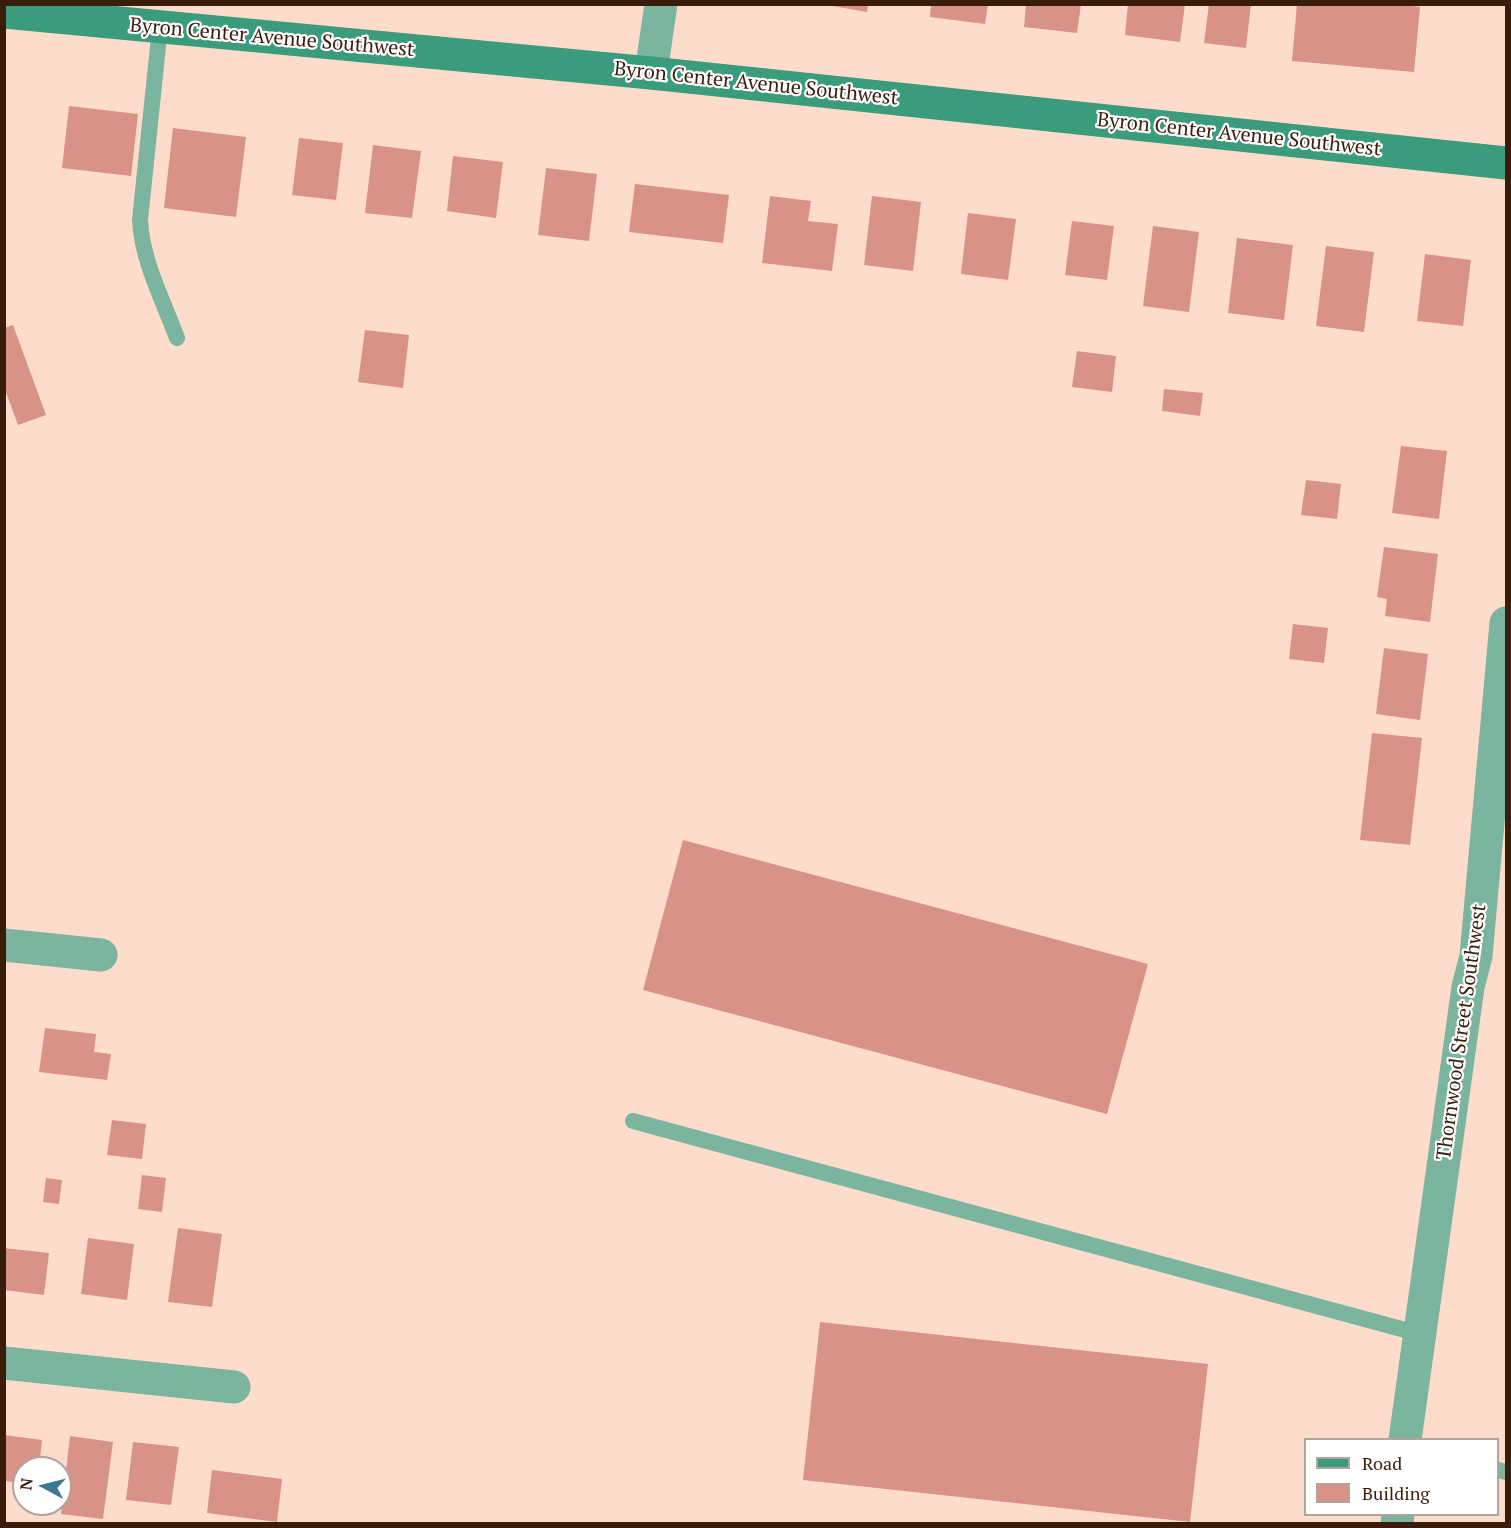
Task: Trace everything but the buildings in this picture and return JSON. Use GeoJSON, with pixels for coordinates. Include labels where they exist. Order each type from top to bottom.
{"type":"FeatureCollection","features":[{"type":"Feature","properties":{"kind":"main road","name":"Byron Center Avenue Southwest"},"geometry":{"type":"LineString","coordinates":[[4,12],[40,10],[160,27],[651,73],[1506,161]]}},
{"type":"Feature","properties":{"kind":"street"},"geometry":{"type":"LineString","coordinates":[[651,73],[661,4]]}},
{"type":"Feature","properties":{"kind":"street","name":"Thornwood Street Southwest"},"geometry":{"type":"LineString","coordinates":[[1405,1438],[1468,987],[1476,956],[1506,623]]}},
{"type":"Feature","properties":{"kind":"street"},"geometry":{"type":"LineString","coordinates":[[4,945],[101,955]]}},
{"type":"Feature","properties":{"kind":"street"},"geometry":{"type":"LineString","coordinates":[[4,1363],[234,1387]]}},
{"type":"Feature","properties":{"kind":"lane"},"geometry":{"type":"LineString","coordinates":[[160,27],[140,220],[141,239],[177,338]]}},
{"type":"Feature","properties":{"kind":"lane"},"geometry":{"type":"LineString","coordinates":[[633,1121],[1420,1335]]}}]}
